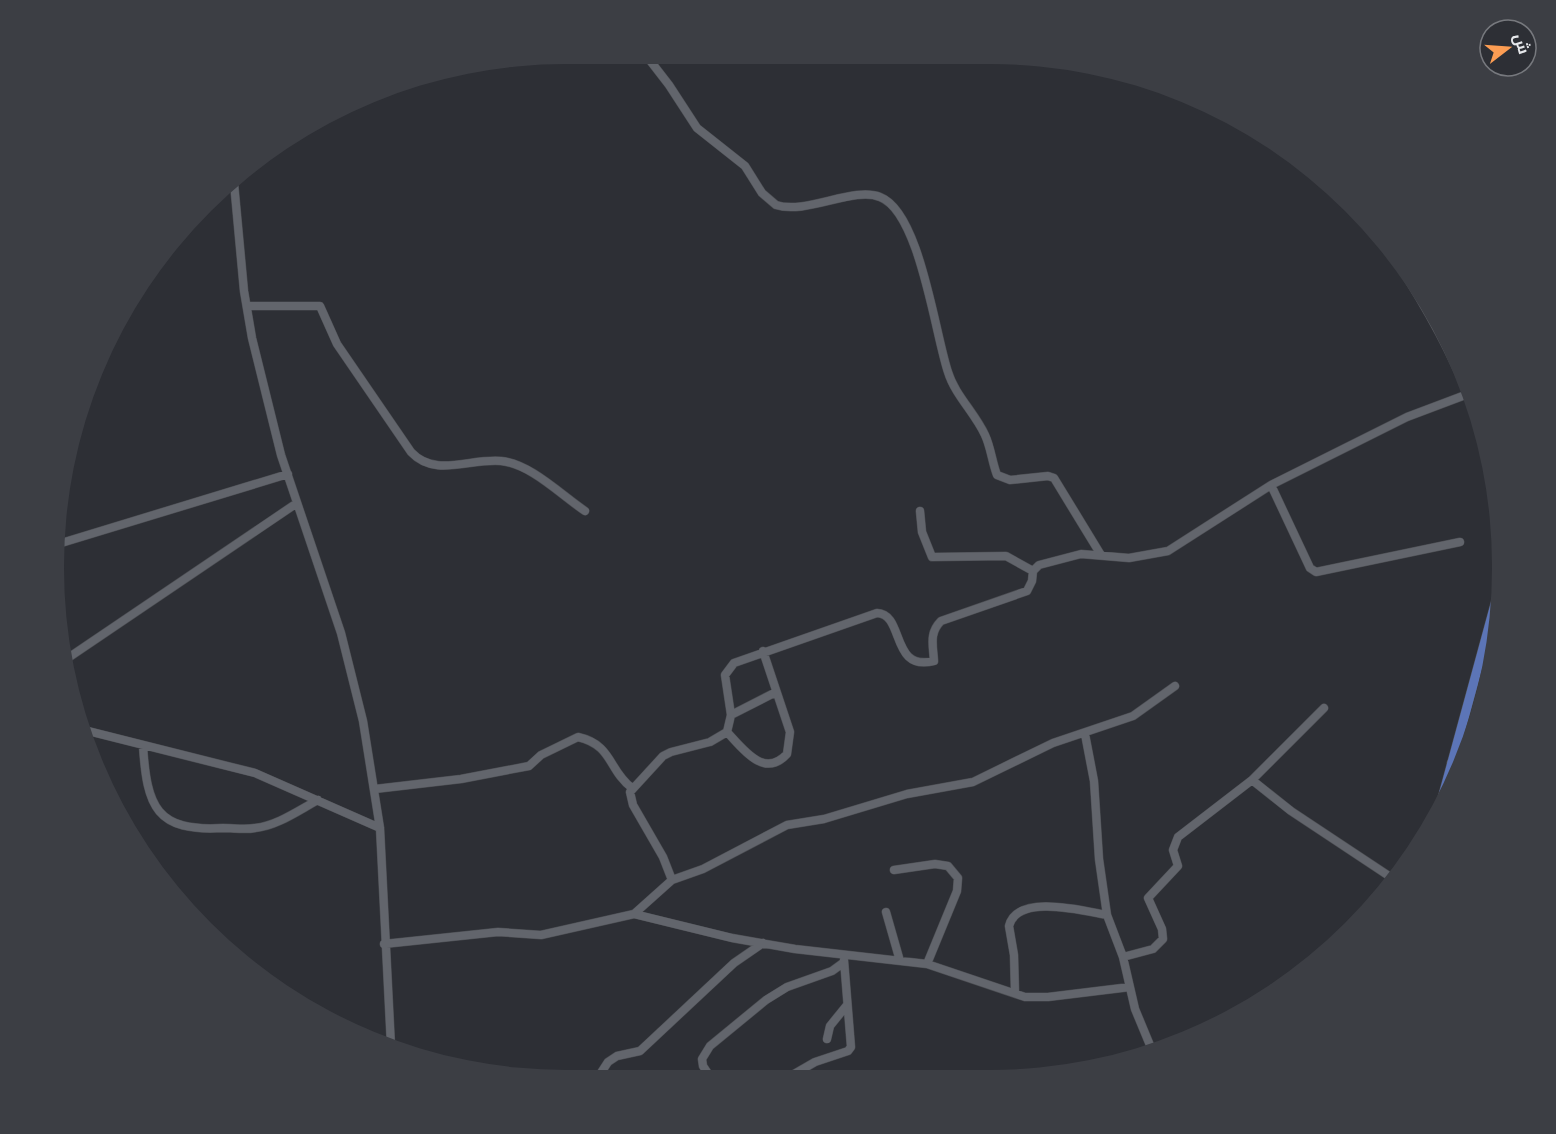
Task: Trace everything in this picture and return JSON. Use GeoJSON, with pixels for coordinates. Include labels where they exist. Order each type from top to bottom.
{"type":"FeatureCollection","features":[{"type":"Feature","properties":{"kind":"street"},"geometry":{"type":"LineString","coordinates":[[653,64],[697,128],[745,166],[762,193],[776,205],[806,205],[869,194],[889,202],[905,225],[915,249],[932,300],[948,373],[986,437],[997,475],[1010,480],[1051,476],[1059,484],[1101,555]]}},
{"type":"Feature","properties":{"kind":"street"},"geometry":{"type":"LineString","coordinates":[[235,190],[246,306],[252,338],[288,474],[341,633],[363,721],[380,828],[390,1037]]}},
{"type":"Feature","properties":{"kind":"street"},"geometry":{"type":"LineString","coordinates":[[246,306],[320,306],[337,344],[411,452],[422,461],[437,466],[502,461],[527,471],[585,511]]}},
{"type":"Feature","properties":{"kind":"street"},"geometry":{"type":"LineString","coordinates":[[672,880],[663,857],[633,805],[630,798],[632,789],[670,752],[710,742],[727,732],[731,715],[725,683],[729,668],[763,651],[869,615],[885,613],[894,624],[899,644],[904,652],[915,660],[934,661],[932,639],[934,629],[941,621],[1027,591],[1032,581],[1033,571],[1039,565],[1073,555],[1120,558],[1168,551],[1271,485],[1407,417],[1462,396]]}},
{"type":"Feature","properties":{"kind":"street"},"geometry":{"type":"LineString","coordinates":[[66,542],[288,474]]}},
{"type":"Feature","properties":{"kind":"street"},"geometry":{"type":"LineString","coordinates":[[1271,485],[1310,568],[1316,572],[1460,542]]}},
{"type":"Feature","properties":{"kind":"street"},"geometry":{"type":"LineString","coordinates":[[72,652],[297,503]]}},
{"type":"Feature","properties":{"kind":"street"},"geometry":{"type":"LineString","coordinates":[[920,511],[922,532],[932,557],[1006,556],[1033,571]]}},
{"type":"Feature","properties":{"kind":"street"},"geometry":{"type":"LineString","coordinates":[[727,732],[755,760],[769,764],[780,761],[787,754],[790,739],[763,651]]}},
{"type":"Feature","properties":{"kind":"street"},"geometry":{"type":"LineString","coordinates":[[634,914],[672,880],[703,869],[786,825],[824,819],[907,794],[974,782],[1053,743],[1134,716],[1175,686]]}},
{"type":"Feature","properties":{"kind":"street"},"geometry":{"type":"LineString","coordinates":[[731,715],[776,692]]}},
{"type":"Feature","properties":{"kind":"street"},"geometry":{"type":"LineString","coordinates":[[1123,957],[1154,949],[1163,939],[1162,929],[1148,898],[1178,866],[1173,850],[1178,837],[1252,780],[1324,708]]}},
{"type":"Feature","properties":{"kind":"street"},"geometry":{"type":"LineString","coordinates":[[92,732],[255,773],[380,828]]}},
{"type":"Feature","properties":{"kind":"street"},"geometry":{"type":"LineString","coordinates":[[1085,734],[1094,781],[1099,859],[1107,915],[1123,957],[1135,1009],[1149,1043]]}},
{"type":"Feature","properties":{"kind":"street"},"geometry":{"type":"LineString","coordinates":[[375,789],[460,779],[529,766],[542,755],[578,737],[596,743],[605,750],[624,782],[632,789]]}},
{"type":"Feature","properties":{"kind":"street"},"geometry":{"type":"LineString","coordinates":[[142,746],[149,794],[167,820],[181,827],[202,830],[258,828],[318,800]]}},
{"type":"Feature","properties":{"kind":"street"},"geometry":{"type":"LineString","coordinates":[[1252,780],[1291,811],[1387,875]]}},
{"type":"Feature","properties":{"kind":"street"},"geometry":{"type":"LineString","coordinates":[[894,870],[935,864],[948,866],[958,878],[957,891],[927,964]]}},
{"type":"Feature","properties":{"kind":"street"},"geometry":{"type":"LineString","coordinates":[[1015,993],[1014,955],[1009,926],[1016,915],[1047,906],[1107,915]]}},
{"type":"Feature","properties":{"kind":"street"},"geometry":{"type":"LineString","coordinates":[[886,912],[900,961]]}},
{"type":"Feature","properties":{"kind":"street"},"geometry":{"type":"LineString","coordinates":[[384,944],[498,932],[541,935],[634,914],[844,959],[927,964],[1025,997],[1048,998],[1130,987]]}},
{"type":"Feature","properties":{"kind":"street"},"geometry":{"type":"LineString","coordinates":[[602,1070],[608,1062],[617,1056],[640,1051],[734,963],[763,943]]}},
{"type":"Feature","properties":{"kind":"street"},"geometry":{"type":"LineString","coordinates":[[801,1070],[815,1062],[848,1051],[852,1039],[844,959]]}},
{"type":"Feature","properties":{"kind":"street"},"geometry":{"type":"LineString","coordinates":[[706,1070],[702,1059],[710,1046],[787,987],[832,971],[844,959]]}},
{"type":"Feature","properties":{"kind":"street"},"geometry":{"type":"LineString","coordinates":[[827,1039],[830,1026],[847,1005]]}}]}
